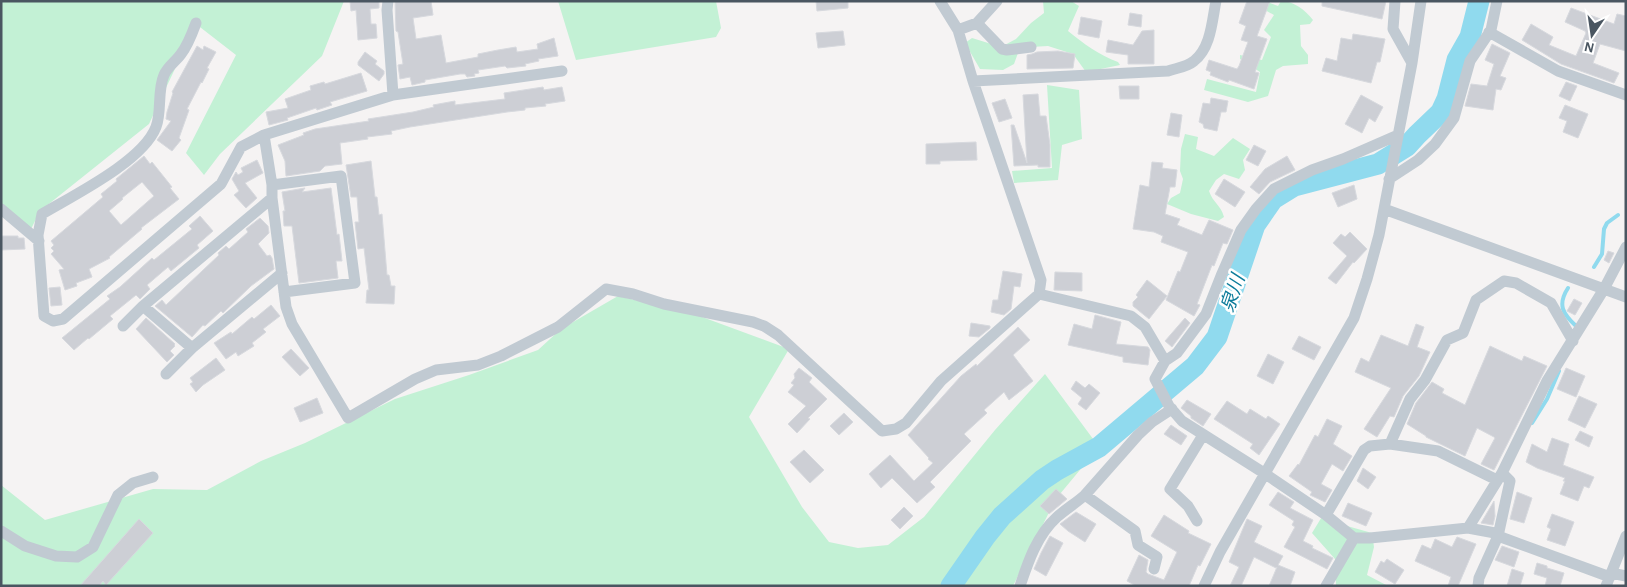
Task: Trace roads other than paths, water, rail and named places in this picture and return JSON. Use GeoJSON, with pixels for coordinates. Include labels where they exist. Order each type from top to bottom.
{"type":"FeatureCollection","features":[{"type":"Feature","properties":{"kind":"street"},"geometry":{"type":"LineString","coordinates":[[388,1],[393,95]]}},
{"type":"Feature","properties":{"kind":"street"},"geometry":{"type":"LineString","coordinates":[[264,134],[272,185],[286,307],[292,324],[348,418],[415,379],[436,370],[478,365],[501,356],[558,326],[606,289],[764,326],[778,336],[882,431],[896,429],[906,423],[941,381],[1039,294],[1041,280],[973,82],[958,30],[940,1]]}},
{"type":"Feature","properties":{"kind":"street"},"geometry":{"type":"LineString","coordinates":[[958,30],[977,23],[997,1]]}},
{"type":"Feature","properties":{"kind":"street"},"geometry":{"type":"LineString","coordinates":[[973,82],[1168,71],[1184,67],[1194,61],[1204,50],[1216,1]]}},
{"type":"Feature","properties":{"kind":"street"},"geometry":{"type":"LineString","coordinates":[[1396,1],[1393,29],[1412,63]]}},
{"type":"Feature","properties":{"kind":"street"},"geometry":{"type":"LineString","coordinates":[[1204,586],[1220,552],[1264,473],[1354,318],[1368,279],[1379,235],[1412,63],[1421,1]]}},
{"type":"Feature","properties":{"kind":"street"},"geometry":{"type":"LineString","coordinates":[[1390,176],[1418,160],[1430,149],[1454,118],[1470,61],[1489,32],[1497,1]]}},
{"type":"Feature","properties":{"kind":"street"},"geometry":{"type":"LineString","coordinates":[[977,23],[1002,49],[1007,50],[1031,46]]}},
{"type":"Feature","properties":{"kind":"street"},"geometry":{"type":"LineString","coordinates":[[196,24],[191,38],[181,54],[164,74],[159,95],[157,125],[150,139],[122,166],[42,214],[38,235],[44,316],[53,321],[63,319],[221,184],[241,147],[264,134],[393,95],[562,71]]}},
{"type":"Feature","properties":{"kind":"street"},"geometry":{"type":"LineString","coordinates":[[1489,32],[1558,71],[1626,95]]}},
{"type":"Feature","properties":{"kind":"street"},"geometry":{"type":"LineString","coordinates":[[1398,136],[1352,156],[1312,170],[1274,189],[1241,230],[1206,314],[1177,353],[1165,361],[1155,379],[1182,422],[1264,473],[1326,515],[1354,538],[1468,528],[1493,533],[1609,579],[1626,576]]}},
{"type":"Feature","properties":{"kind":"street"},"geometry":{"type":"LineString","coordinates":[[272,185],[342,176],[354,283],[284,292]]}},
{"type":"Feature","properties":{"kind":"street"},"geometry":{"type":"LineString","coordinates":[[123,326],[143,306],[272,198]]}},
{"type":"Feature","properties":{"kind":"street"},"geometry":{"type":"LineString","coordinates":[[1,209],[39,241]]}},
{"type":"Feature","properties":{"kind":"street"},"geometry":{"type":"LineString","coordinates":[[1384,209],[1626,297]]}},
{"type":"Feature","properties":{"kind":"street"},"geometry":{"type":"LineString","coordinates":[[1468,528],[1503,478],[1547,381],[1573,341],[1626,247]]}},
{"type":"Feature","properties":{"kind":"street"},"geometry":{"type":"LineString","coordinates":[[166,374],[192,348],[282,273]]}},
{"type":"Feature","properties":{"kind":"street"},"geometry":{"type":"LineString","coordinates":[[1390,444],[1410,399],[1425,380],[1447,340],[1463,333],[1476,300],[1504,281],[1516,283],[1551,303],[1573,341]]}},
{"type":"Feature","properties":{"kind":"street"},"geometry":{"type":"LineString","coordinates":[[1039,294],[1131,316],[1145,327],[1165,361]]}},
{"type":"Feature","properties":{"kind":"street"},"geometry":{"type":"LineString","coordinates":[[143,306],[192,348]]}},
{"type":"Feature","properties":{"kind":"street"},"geometry":{"type":"LineString","coordinates":[[1020,586],[1030,557],[1044,531],[1056,518],[1085,495],[1138,435],[1171,407]]}},
{"type":"Feature","properties":{"kind":"street"},"geometry":{"type":"LineString","coordinates":[[1197,521],[1188,506],[1170,489],[1204,435]]}},
{"type":"Feature","properties":{"kind":"street"},"geometry":{"type":"LineString","coordinates":[[1326,515],[1364,450],[1370,446],[1390,444],[1438,451],[1503,478]]}},
{"type":"Feature","properties":{"kind":"street"},"geometry":{"type":"LineString","coordinates":[[1,531],[24,546],[56,556],[77,557],[93,547],[118,495],[133,483],[153,477]]}},
{"type":"Feature","properties":{"kind":"street"},"geometry":{"type":"LineString","coordinates":[[1478,586],[1493,533],[1503,478]]}},
{"type":"Feature","properties":{"kind":"street"},"geometry":{"type":"LineString","coordinates":[[1085,495],[1135,531],[1138,545],[1157,557],[1154,569]]}},
{"type":"Feature","properties":{"kind":"street"},"geometry":{"type":"LineString","coordinates":[[1609,579],[1626,536]]}},
{"type":"Feature","properties":{"kind":"street"},"geometry":{"type":"LineString","coordinates":[[1326,586],[1354,538]]}},
{"type":"Feature","properties":{"kind":"waterway","name":"泉川"},"geometry":{"type":"LineString","coordinates":[[951,586],[1002,516],[1042,480],[1099,447],[1195,366],[1217,337],[1255,225],[1273,199],[1294,186],[1378,164],[1407,146],[1441,112],[1447,99],[1457,60],[1470,37],[1479,1]]}},
{"type":"Feature","properties":{"kind":"waterway"},"geometry":{"type":"LineString","coordinates":[[1594,267],[1602,254],[1604,229],[1607,223],[1618,215]]}},
{"type":"Feature","properties":{"kind":"waterway"},"geometry":{"type":"LineString","coordinates":[[1568,288],[1563,299],[1563,309],[1576,326]]}},
{"type":"Feature","properties":{"kind":"waterway"},"geometry":{"type":"LineString","coordinates":[[1532,423],[1547,399],[1559,371]]}}]}
